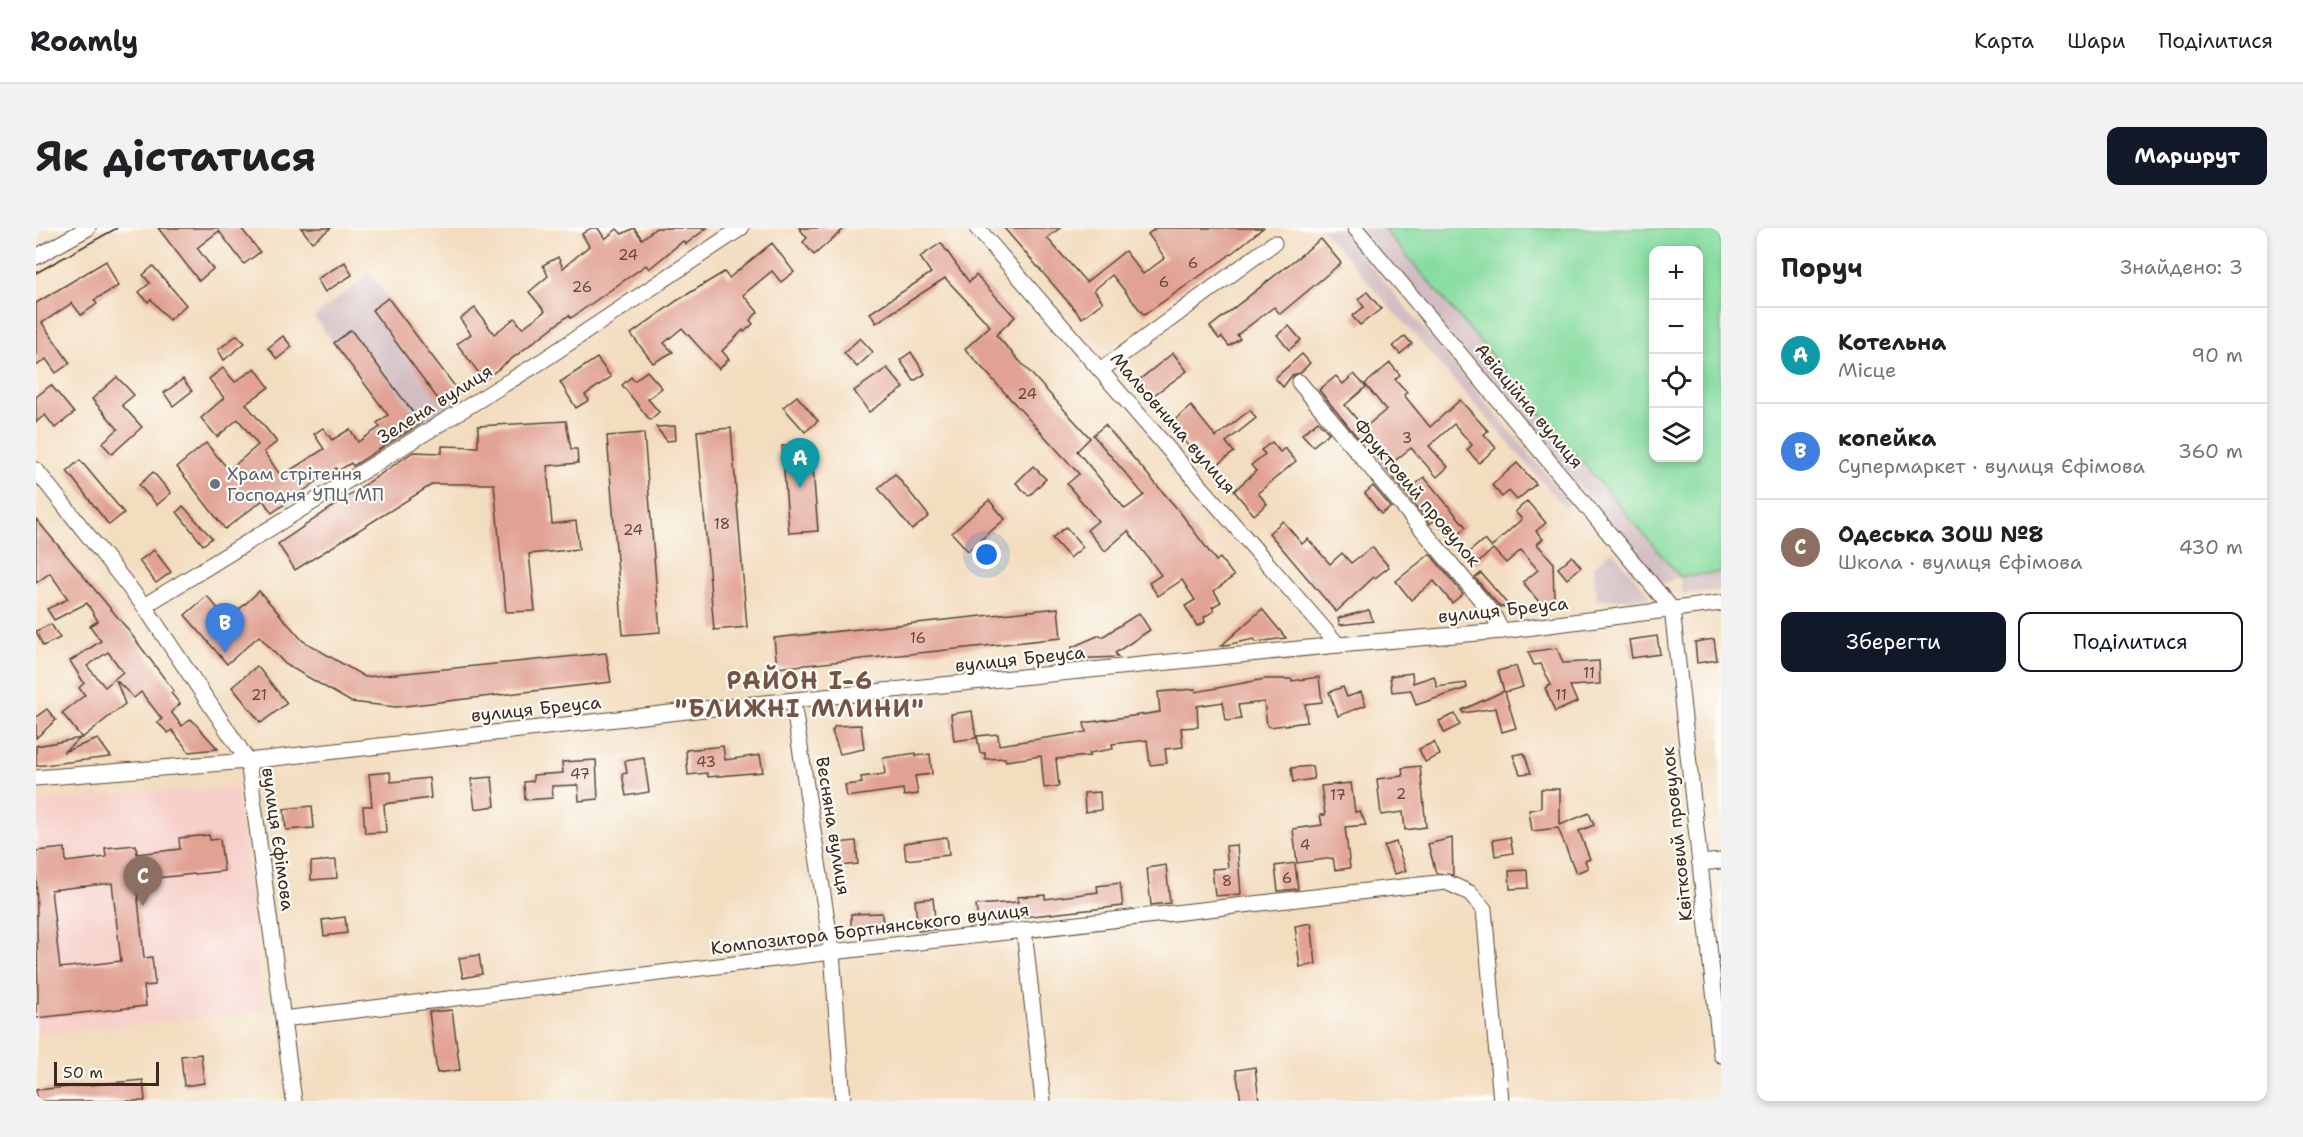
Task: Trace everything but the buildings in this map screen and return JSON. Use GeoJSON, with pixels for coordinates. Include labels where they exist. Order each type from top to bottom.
{"type":"FeatureCollection","features":[{"type":"Feature","properties":{"kind":"street"},"geometry":{"type":"LineString","coordinates":[[36,257],[88,228]]}},
{"type":"Feature","properties":{"kind":"street","name":"Зелена вулиця"},"geometry":{"type":"LineString","coordinates":[[144,606],[542,361],[741,228]]}},
{"type":"Feature","properties":{"kind":"street","name":"Мальовнича вулиця"},"geometry":{"type":"LineString","coordinates":[[977,228],[1338,645]]}},
{"type":"Feature","properties":{"kind":"street","name":"Авіаційна вулиця"},"geometry":{"type":"LineString","coordinates":[[1355,228],[1672,609]]}},
{"type":"Feature","properties":{"kind":"street"},"geometry":{"type":"LineString","coordinates":[[1101,370],[1274,243]]}},
{"type":"Feature","properties":{"kind":"street","name":"Фруктовий провулок"},"geometry":{"type":"LineString","coordinates":[[1299,382],[1492,613],[1502,632]]}},
{"type":"Feature","properties":{"kind":"street","name":"вулиця Єфімова"},"geometry":{"type":"LineString","coordinates":[[36,470],[144,606],[248,761],[294,1101]]}},
{"type":"Feature","properties":{"kind":"street","name":"вулиця Бреуса"},"geometry":{"type":"LineString","coordinates":[[36,778],[248,761],[1338,645],[1502,632],[1721,603]]}},
{"type":"Feature","properties":{"kind":"street","name":"Квітковий провулок"},"geometry":{"type":"LineString","coordinates":[[1672,609],[1721,1055]]}},
{"type":"Feature","properties":{"kind":"street","name":"Весняна вулиця"},"geometry":{"type":"LineString","coordinates":[[793,702],[832,952],[843,1101]]}},
{"type":"Feature","properties":{"kind":"street"},"geometry":{"type":"LineString","coordinates":[[1700,863],[1721,861]]}},
{"type":"Feature","properties":{"kind":"street","name":"Композитора Бортнянського вулиця"},"geometry":{"type":"LineString","coordinates":[[283,1019],[832,952],[1446,882],[1470,893],[1484,909],[1501,1101]]}},
{"type":"Feature","properties":{"kind":"street"},"geometry":{"type":"LineString","coordinates":[[1024,930],[1043,1101]]}},
{"type":"Feature","properties":{"kind":"shaded area"},"geometry":{"type":"Polygon","coordinates":[[[1321,228],[1339,228],[1571,503],[1565,508],[1321,228]]]}},
{"type":"Feature","properties":{"kind":"shaded area"},"geometry":{"type":"Polygon","coordinates":[[[1359,228],[1383,228],[1680,576],[1721,572],[1721,590],[1682,594],[1680,577],[1663,584],[1359,228]]]}},
{"type":"Feature","properties":{"kind":"shaded area"},"geometry":{"type":"Polygon","coordinates":[[[370,274],[466,401],[407,440],[314,317],[370,274]]]}},
{"type":"Feature","properties":{"kind":"shaded area"},"geometry":{"type":"Polygon","coordinates":[[[1612,550],[1652,598],[1597,600],[1593,567],[1612,550]]]}},
{"type":"Feature","properties":{"kind":"shaded area"},"geometry":{"type":"Polygon","coordinates":[[[237,786],[263,1012],[36,1035],[36,800],[237,786]]]}},
{"type":"Feature","properties":{"kind":"green space"},"geometry":{"type":"Polygon","coordinates":[[[1383,228],[1721,228],[1721,572],[1680,577],[1383,228]]]}},
{"type":"Feature","properties":{"kind":"tram line"},"geometry":{"type":"LineString","coordinates":[[36,273],[117,228]]}},
{"type":"Feature","properties":{"kind":"place","name":"Храм стрітення Господня УПЦ МП"},"geometry":{"type":"Point","coordinates":[215,484]}},
{"type":"Feature","properties":{"kind":"place","name":"Котельна"},"geometry":{"type":"Point","coordinates":[800,488]}},
{"type":"Feature","properties":{"kind":"place","name":"копейка"},"geometry":{"type":"Point","coordinates":[225,653]}},
{"type":"Feature","properties":{"kind":"place","name":"Одеська ЗОШ №8"},"geometry":{"type":"Point","coordinates":[143,906]}},
{"type":"Feature","properties":{"kind":"district","name":"РАЙОН І-6 \"БЛИЖНІ МЛИНИ\""},"geometry":{"type":"Point","coordinates":[800,695]}}]}
